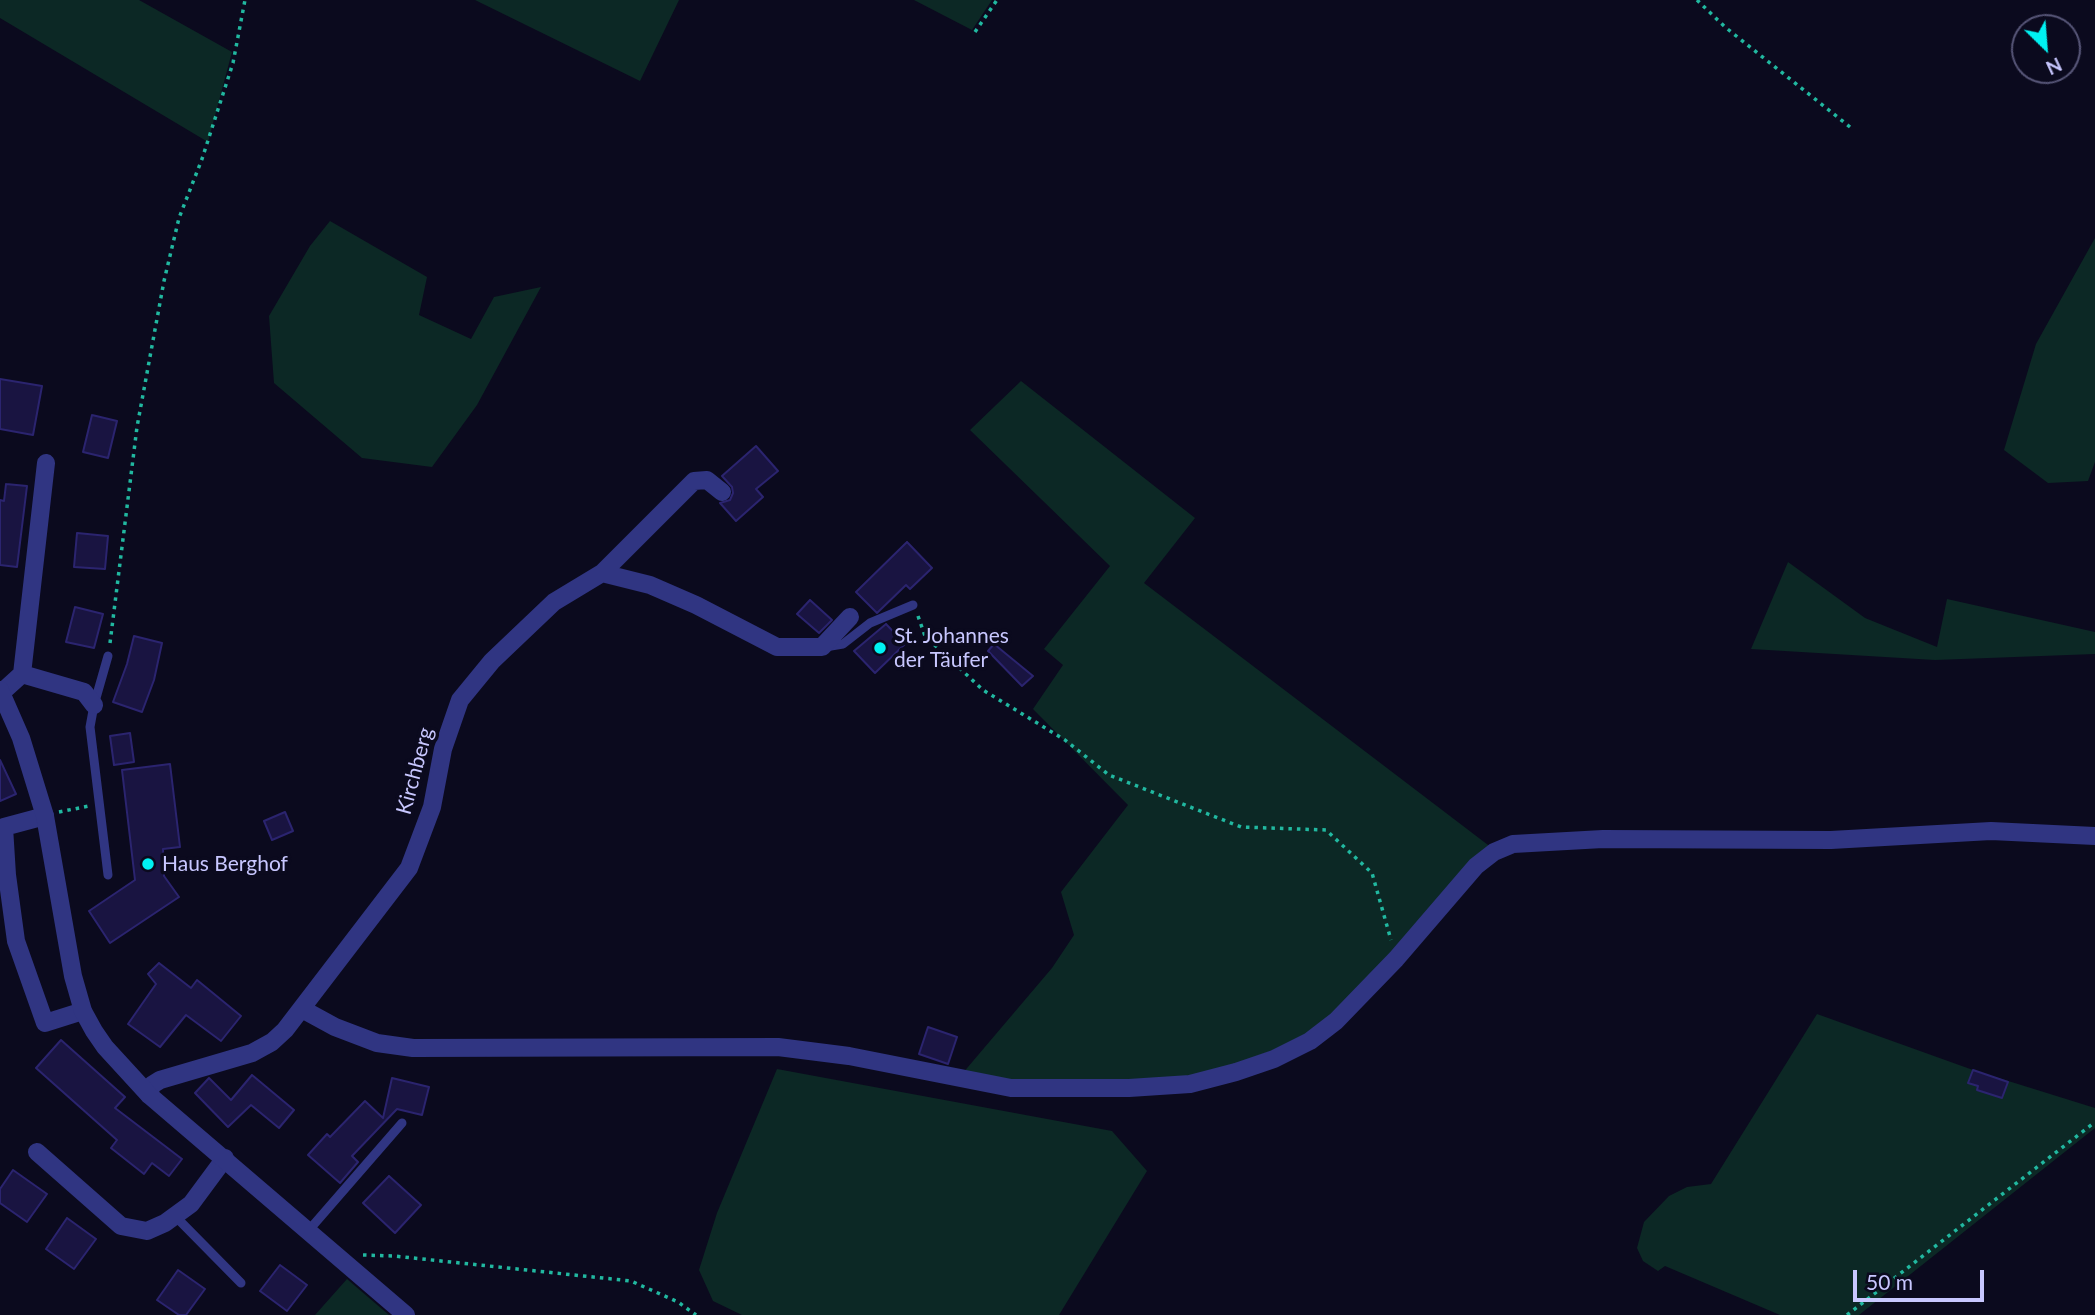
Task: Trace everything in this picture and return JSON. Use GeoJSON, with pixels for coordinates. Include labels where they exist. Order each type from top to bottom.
{"type":"FeatureCollection","features":[{"type":"Feature","properties":{"kind":"street"},"geometry":{"type":"LineString","coordinates":[[46,463],[22,674],[1,692],[21,738],[45,816],[64,932],[83,1011],[105,1047],[149,1095],[406,1315]]}},
{"type":"Feature","properties":{"kind":"street","name":"Kirchberg"},"geometry":{"type":"LineString","coordinates":[[149,1095],[152,1085],[160,1080],[263,1048],[285,1030],[409,868],[432,807],[443,749],[460,700],[492,661],[554,602],[602,573],[694,481],[707,480],[722,492]]}},
{"type":"Feature","properties":{"kind":"street"},"geometry":{"type":"LineString","coordinates":[[602,573],[650,585],[696,605],[777,647],[822,647],[850,617]]}},
{"type":"Feature","properties":{"kind":"street"},"geometry":{"type":"LineString","coordinates":[[22,674],[84,692],[94,705]]}},
{"type":"Feature","properties":{"kind":"street"},"geometry":{"type":"LineString","coordinates":[[45,816],[4,828],[16,941],[45,1023],[83,1011]]}},
{"type":"Feature","properties":{"kind":"street"},"geometry":{"type":"LineString","coordinates":[[302,1009],[335,1027],[377,1043],[413,1048],[778,1047],[849,1056],[1011,1088],[1129,1088],[1190,1084],[1274,1059],[1310,1041],[1336,1021],[1396,959],[1476,866],[1494,852],[1513,844],[1603,839],[1831,840],[1991,831],[2095,836]]}},
{"type":"Feature","properties":{"kind":"street"},"geometry":{"type":"LineString","coordinates":[[37,1152],[121,1226],[147,1231],[191,1204],[225,1158]]}},
{"type":"Feature","properties":{"kind":"lane"},"geometry":{"type":"LineString","coordinates":[[822,647],[843,644],[870,623],[913,605]]}},
{"type":"Feature","properties":{"kind":"lane"},"geometry":{"type":"LineString","coordinates":[[108,656],[90,727],[108,875]]}},
{"type":"Feature","properties":{"kind":"lane"},"geometry":{"type":"LineString","coordinates":[[309,1230],[401,1124]]}},
{"type":"Feature","properties":{"kind":"lane"},"geometry":{"type":"LineString","coordinates":[[175,1216],[242,1283]]}},
{"type":"Feature","properties":{"kind":"path"},"geometry":{"type":"LineString","coordinates":[[108,656],[137,426],[164,281],[179,218],[202,159],[233,64],[246,0]]}},
{"type":"Feature","properties":{"kind":"path"},"geometry":{"type":"LineString","coordinates":[[975,32],[997,0]]}},
{"type":"Feature","properties":{"kind":"path"},"geometry":{"type":"LineString","coordinates":[[1697,0],[1725,27],[1850,127]]}},
{"type":"Feature","properties":{"kind":"path"},"geometry":{"type":"LineString","coordinates":[[913,605],[925,636],[983,690],[1065,740],[1109,775],[1241,827],[1326,830],[1372,873],[1396,959]]}},
{"type":"Feature","properties":{"kind":"path"},"geometry":{"type":"LineString","coordinates":[[67,809],[98,805]]}},
{"type":"Feature","properties":{"kind":"path"},"geometry":{"type":"LineString","coordinates":[[1847,1315],[2095,1122]]}},
{"type":"Feature","properties":{"kind":"path"},"geometry":{"type":"LineString","coordinates":[[337,1255],[394,1256],[631,1282],[678,1302],[695,1315]]}},
{"type":"Feature","properties":{"kind":"green space"},"geometry":{"type":"Polygon","coordinates":[[[0,0],[139,0],[232,52],[208,142],[0,18],[0,0]]]}},
{"type":"Feature","properties":{"kind":"green space"},"geometry":{"type":"Polygon","coordinates":[[[475,0],[679,0],[640,81],[475,0]]]}},
{"type":"Feature","properties":{"kind":"green space"},"geometry":{"type":"Polygon","coordinates":[[[914,0],[992,0],[972,30],[914,0]]]}},
{"type":"Feature","properties":{"kind":"green space"},"geometry":{"type":"Polygon","coordinates":[[[330,221],[427,277],[419,315],[471,339],[494,297],[541,287],[477,405],[432,467],[362,458],[274,383],[269,316],[310,246],[330,221]]]}},
{"type":"Feature","properties":{"kind":"green space"},"geometry":{"type":"Polygon","coordinates":[[[2095,238],[2095,462],[2088,481],[2048,483],[2004,450],[2036,344],[2095,238]]]}},
{"type":"Feature","properties":{"kind":"green space"},"geometry":{"type":"Polygon","coordinates":[[[1021,381],[1195,518],[1144,583],[1492,848],[1393,956],[1308,1038],[1189,1080],[1071,1086],[962,1074],[1052,968],[1074,935],[1061,892],[1128,805],[1033,709],[1063,665],[1044,649],[1110,566],[970,430],[1021,381]]]}},
{"type":"Feature","properties":{"kind":"green space"},"geometry":{"type":"Polygon","coordinates":[[[1788,562],[1865,618],[1937,647],[1947,599],[2095,632],[2095,654],[1935,660],[1751,649],[1788,562]]]}},
{"type":"Feature","properties":{"kind":"green space"},"geometry":{"type":"Polygon","coordinates":[[[1817,1014],[1973,1070],[2095,1108],[2095,1128],[1859,1315],[1780,1315],[1665,1266],[1658,1271],[1643,1261],[1637,1248],[1644,1222],[1669,1196],[1687,1187],[1711,1184],[1817,1014]]]}},
{"type":"Feature","properties":{"kind":"green space"},"geometry":{"type":"Polygon","coordinates":[[[777,1069],[1112,1131],[1147,1171],[1059,1315],[742,1315],[713,1301],[699,1270],[717,1213],[777,1069]]]}},
{"type":"Feature","properties":{"kind":"green space"},"geometry":{"type":"Polygon","coordinates":[[[347,1279],[389,1315],[315,1315],[347,1279]]]}},
{"type":"Feature","properties":{"kind":"building"},"geometry":{"type":"Polygon","coordinates":[[[0,379],[42,386],[33,435],[0,429],[0,379]]]}},
{"type":"Feature","properties":{"kind":"building"},"geometry":{"type":"Polygon","coordinates":[[[92,415],[117,421],[108,458],[83,452],[92,415]]]}},
{"type":"Feature","properties":{"kind":"building"},"geometry":{"type":"Polygon","coordinates":[[[756,446],[778,471],[756,489],[763,497],[736,521],[720,503],[730,500],[733,493],[732,487],[722,476],[756,446]]]}},
{"type":"Feature","properties":{"kind":"building"},"geometry":{"type":"Polygon","coordinates":[[[6,484],[27,486],[17,567],[0,565],[0,500],[4,501],[6,484]]]}},
{"type":"Feature","properties":{"kind":"building"},"geometry":{"type":"Polygon","coordinates":[[[77,533],[108,536],[105,569],[74,567],[77,533]]]}},
{"type":"Feature","properties":{"kind":"building"},"geometry":{"type":"Polygon","coordinates":[[[907,542],[932,568],[910,589],[906,585],[877,613],[856,592],[907,542]]]}},
{"type":"Feature","properties":{"kind":"building"},"geometry":{"type":"Polygon","coordinates":[[[810,600],[832,620],[819,633],[797,614],[810,600]]]}},
{"type":"Feature","properties":{"kind":"building"},"geometry":{"type":"Polygon","coordinates":[[[75,607],[103,614],[94,648],[66,642],[75,607]]]}},
{"type":"Feature","properties":{"kind":"building","name":"St. Johannes der Täufer"},"geometry":{"type":"Polygon","coordinates":[[[886,624],[905,644],[875,673],[854,651],[886,624]]]}},
{"type":"Feature","properties":{"kind":"building"},"geometry":{"type":"Polygon","coordinates":[[[134,636],[162,643],[154,680],[142,712],[113,702],[134,636]]]}},
{"type":"Feature","properties":{"kind":"building"},"geometry":{"type":"Polygon","coordinates":[[[994,644],[1033,676],[1022,686],[988,651],[994,644]]]}},
{"type":"Feature","properties":{"kind":"building"},"geometry":{"type":"Polygon","coordinates":[[[130,733],[134,762],[114,765],[110,736],[130,733]]]}},
{"type":"Feature","properties":{"kind":"building"},"geometry":{"type":"Polygon","coordinates":[[[0,760],[16,794],[0,801],[0,760]]]}},
{"type":"Feature","properties":{"kind":"building","name":"Haus Berghof"},"geometry":{"type":"Polygon","coordinates":[[[170,764],[180,847],[163,849],[164,876],[179,897],[110,943],[89,911],[135,880],[122,770],[170,764]]]}},
{"type":"Feature","properties":{"kind":"building"},"geometry":{"type":"Polygon","coordinates":[[[285,812],[293,831],[272,840],[264,821],[285,812]]]}},
{"type":"Feature","properties":{"kind":"building"},"geometry":{"type":"Polygon","coordinates":[[[159,963],[191,988],[197,980],[241,1016],[221,1041],[186,1015],[160,1047],[128,1024],[156,984],[148,974],[159,963]]]}},
{"type":"Feature","properties":{"kind":"building"},"geometry":{"type":"Polygon","coordinates":[[[928,1027],[957,1037],[948,1064],[919,1054],[928,1027]]]}},
{"type":"Feature","properties":{"kind":"building"},"geometry":{"type":"Polygon","coordinates":[[[61,1040],[125,1097],[115,1108],[182,1159],[169,1176],[152,1163],[144,1174],[111,1148],[117,1140],[36,1068],[61,1040]]]}},
{"type":"Feature","properties":{"kind":"building"},"geometry":{"type":"Polygon","coordinates":[[[1973,1070],[2008,1082],[2002,1098],[1977,1090],[1978,1086],[1968,1083],[1973,1070]]]}},
{"type":"Feature","properties":{"kind":"building"},"geometry":{"type":"Polygon","coordinates":[[[252,1075],[294,1110],[279,1128],[251,1105],[228,1127],[195,1093],[209,1078],[231,1100],[252,1075]]]}},
{"type":"Feature","properties":{"kind":"building"},"geometry":{"type":"Polygon","coordinates":[[[392,1078],[429,1087],[422,1115],[397,1109],[352,1156],[358,1162],[340,1183],[308,1155],[327,1134],[330,1137],[365,1101],[383,1118],[392,1078]]]}},
{"type":"Feature","properties":{"kind":"building"},"geometry":{"type":"Polygon","coordinates":[[[13,1170],[47,1194],[27,1222],[0,1203],[0,1189],[13,1170]]]}},
{"type":"Feature","properties":{"kind":"building"},"geometry":{"type":"Polygon","coordinates":[[[389,1176],[421,1205],[395,1233],[363,1203],[389,1176]]]}},
{"type":"Feature","properties":{"kind":"building"},"geometry":{"type":"Polygon","coordinates":[[[67,1218],[96,1239],[74,1269],[46,1249],[67,1218]]]}},
{"type":"Feature","properties":{"kind":"building"},"geometry":{"type":"Polygon","coordinates":[[[280,1265],[307,1285],[287,1311],[260,1291],[280,1265]]]}},
{"type":"Feature","properties":{"kind":"building"},"geometry":{"type":"Polygon","coordinates":[[[178,1270],[205,1289],[186,1315],[179,1315],[157,1300],[178,1270]]]}},
{"type":"Feature","properties":{"kind":"place","name":"St. Johannes der Täufer"},"geometry":{"type":"Point","coordinates":[880,648]}},
{"type":"Feature","properties":{"kind":"place","name":"Haus Berghof"},"geometry":{"type":"Point","coordinates":[148,864]}}]}
